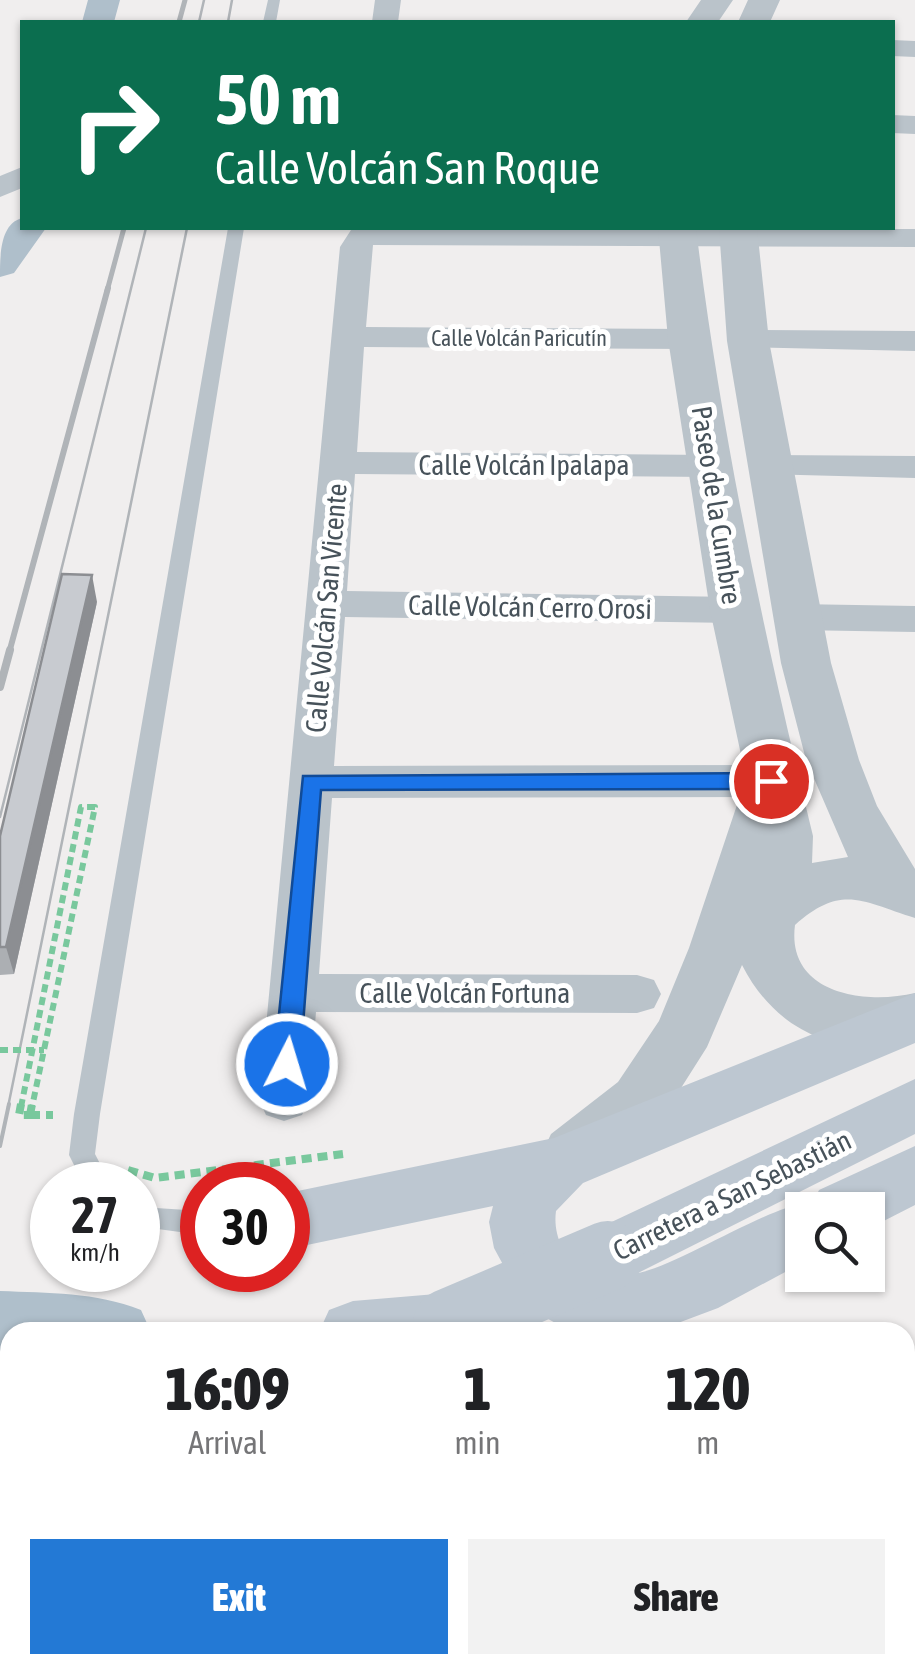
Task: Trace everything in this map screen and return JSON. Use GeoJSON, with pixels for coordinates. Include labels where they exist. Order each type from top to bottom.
{"type":"FeatureCollection","features":[{"type":"Feature","properties":{"kind":"main road"},"geometry":{"type":"LineString","coordinates":[[0,265],[26,230]]}},
{"type":"Feature","properties":{"kind":"main road"},"geometry":{"type":"LineString","coordinates":[[310,1216],[560,1164],[915,1018]]}},
{"type":"Feature","properties":{"kind":"main road","name":"Carretera a San Sebastián"},"geometry":{"type":"LineString","coordinates":[[458,1322],[608,1256],[915,1105]]}},
{"type":"Feature","properties":{"kind":"main road"},"geometry":{"type":"LineString","coordinates":[[560,1164],[533,1188],[520,1214],[522,1236],[533,1265],[554,1291],[581,1307],[619,1311],[660,1300],[785,1238]]}},
{"type":"Feature","properties":{"kind":"main road"},"geometry":{"type":"LineString","coordinates":[[878,1192],[915,1174]]}},
{"type":"Feature","properties":{"kind":"street"},"geometry":{"type":"LineString","coordinates":[[677,232],[915,238]]}},
{"type":"Feature","properties":{"kind":"street","name":"Paseo de la Cumbre"},"geometry":{"type":"LineString","coordinates":[[677,232],[689,339],[734,610],[786,836],[788,861],[765,941],[773,971],[798,999],[834,1018],[876,1024],[915,1018]]}},
{"type":"Feature","properties":{"kind":"street","name":"Calle Volcán San Vicente"},"geometry":{"type":"LineString","coordinates":[[284,1100],[356,247],[362,238],[386,234],[677,232]]}},
{"type":"Feature","properties":{"kind":"street","name":"Paseo de la Cumbre"},"geometry":{"type":"LineString","coordinates":[[738,233],[748,340],[796,617],[824,727],[909,879]]}},
{"type":"Feature","properties":{"kind":"street","name":"Calle Volcán Paricutín"},"geometry":{"type":"LineString","coordinates":[[348,337],[689,339]]}},
{"type":"Feature","properties":{"kind":"street"},"geometry":{"type":"LineString","coordinates":[[748,340],[915,341]]}},
{"type":"Feature","properties":{"kind":"street","name":"Calle Volcán Ipalapa"},"geometry":{"type":"LineString","coordinates":[[338,464],[710,466]]}},
{"type":"Feature","properties":{"kind":"street"},"geometry":{"type":"LineString","coordinates":[[771,466],[915,468]]}},
{"type":"Feature","properties":{"kind":"street","name":"Calle Volcán Cerro Orosi"},"geometry":{"type":"LineString","coordinates":[[326,604],[734,610]]}},
{"type":"Feature","properties":{"kind":"street"},"geometry":{"type":"LineString","coordinates":[[796,617],[915,619]]}},
{"type":"Feature","properties":{"kind":"street"},"geometry":{"type":"LineString","coordinates":[[310,782],[771,781],[745,850],[706,983],[680,1040],[639,1100],[560,1164]]}},
{"type":"Feature","properties":{"kind":"street","name":"Paseo de la Cumbre"},"geometry":{"type":"LineString","coordinates":[[772,912],[794,891],[825,879],[909,879]]}},
{"type":"Feature","properties":{"kind":"street","name":"Calle Volcán Fortuna"},"geometry":{"type":"LineString","coordinates":[[293,992],[637,994]]}},
{"type":"Feature","properties":{"kind":"lane"},"geometry":{"type":"LineString","coordinates":[[85,1162],[82,1156],[87,1114],[236,230]]}},
{"type":"Feature","properties":{"kind":"path"},"geometry":{"type":"LineString","coordinates":[[30,1115],[95,807],[81,807],[19,1116],[106,1116],[104,1147],[125,1169],[155,1178],[350,1153]]}},
{"type":"Feature","properties":{"kind":"path"},"geometry":{"type":"LineString","coordinates":[[0,1050],[44,1050]]}},
{"type":"Feature","properties":{"kind":"building"},"geometry":{"type":"Polygon","coordinates":[[[62,574],[92,575],[6,947],[0,947],[0,836],[62,574]]]}},
{"type":"Feature","properties":{"kind":"tram line"},"geometry":{"type":"LineString","coordinates":[[199,20],[204,0]]}},
{"type":"Feature","properties":{"kind":"tram line"},"geometry":{"type":"LineString","coordinates":[[228,20],[232,0]]}},
{"type":"Feature","properties":{"kind":"tram line"},"geometry":{"type":"LineString","coordinates":[[0,817],[146,230]]}},
{"type":"Feature","properties":{"kind":"tram line"},"geometry":{"type":"LineString","coordinates":[[8,1107],[187,230]]}},
{"type":"Feature","properties":{"kind":"tram line"},"geometry":{"type":"LineString","coordinates":[[0,1146],[9,1104]]}},
{"type":"Feature","properties":{"kind":"railway"},"geometry":{"type":"LineString","coordinates":[[180,20],[185,0]]}},
{"type":"Feature","properties":{"kind":"railway"},"geometry":{"type":"LineString","coordinates":[[107,291],[123,230]]}},
{"type":"Feature","properties":{"kind":"railway"},"geometry":{"type":"LineString","coordinates":[[9,653],[108,288]]}},
{"type":"Feature","properties":{"kind":"railway"},"geometry":{"type":"LineString","coordinates":[[0,687],[10,650]]}},
{"type":"Feature","properties":{"kind":"route"},"geometry":{"type":"LineString","coordinates":[[287,1064],[310,782],[771,781]]}}]}
